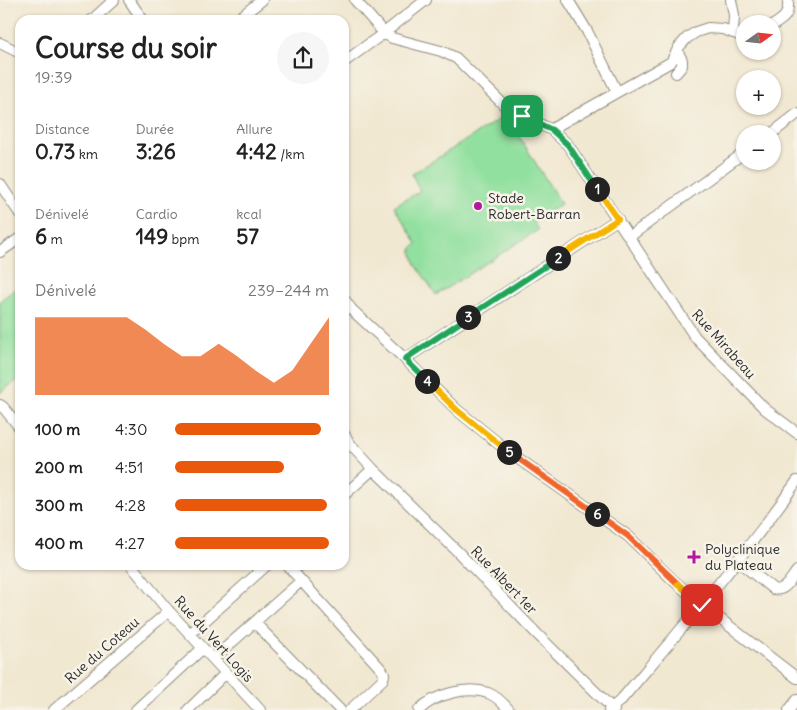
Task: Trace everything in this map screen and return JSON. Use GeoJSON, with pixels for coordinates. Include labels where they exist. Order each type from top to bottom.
{"type":"FeatureCollection","features":[{"type":"Feature","properties":{"kind":"street"},"geometry":{"type":"LineString","coordinates":[[98,15],[114,0]]}},
{"type":"Feature","properties":{"kind":"street"},"geometry":{"type":"LineString","coordinates":[[129,0],[140,15]]}},
{"type":"Feature","properties":{"kind":"street"},"geometry":{"type":"LineString","coordinates":[[243,15],[262,0]]}},
{"type":"Feature","properties":{"kind":"street"},"geometry":{"type":"LineString","coordinates":[[355,0],[384,33]]}},
{"type":"Feature","properties":{"kind":"street"},"geometry":{"type":"LineString","coordinates":[[349,58],[426,0]]}},
{"type":"Feature","properties":{"kind":"street"},"geometry":{"type":"LineString","coordinates":[[568,0],[586,31],[616,92]]}},
{"type":"Feature","properties":{"kind":"street"},"geometry":{"type":"LineString","coordinates":[[731,0],[734,15],[733,33]]}},
{"type":"Feature","properties":{"kind":"street"},"geometry":{"type":"LineString","coordinates":[[781,20],[787,13],[788,0]]}},
{"type":"Feature","properties":{"kind":"street"},"geometry":{"type":"LineString","coordinates":[[552,130],[671,62],[677,50],[687,38],[696,32],[708,28],[723,29],[736,34]]}},
{"type":"Feature","properties":{"kind":"street","name":"Rue Mirabeau"},"geometry":{"type":"LineString","coordinates":[[384,33],[392,38],[441,51],[456,58],[505,106],[552,130],[568,145],[695,337],[765,409],[797,433]]}},
{"type":"Feature","properties":{"kind":"street"},"geometry":{"type":"LineString","coordinates":[[0,43],[15,50]]}},
{"type":"Feature","properties":{"kind":"street"},"geometry":{"type":"LineString","coordinates":[[676,73],[682,66],[682,60],[677,50]]}},
{"type":"Feature","properties":{"kind":"street"},"geometry":{"type":"LineString","coordinates":[[781,126],[797,114]]}},
{"type":"Feature","properties":{"kind":"street"},"geometry":{"type":"LineString","coordinates":[[629,237],[736,159]]}},
{"type":"Feature","properties":{"kind":"street"},"geometry":{"type":"LineString","coordinates":[[0,184],[15,206]]}},
{"type":"Feature","properties":{"kind":"street"},"geometry":{"type":"LineString","coordinates":[[405,359],[618,219]]}},
{"type":"Feature","properties":{"kind":"street"},"geometry":{"type":"LineString","coordinates":[[0,252],[15,242]]}},
{"type":"Feature","properties":{"kind":"street"},"geometry":{"type":"LineString","coordinates":[[349,306],[457,410],[509,452],[628,536],[702,605],[797,678]]}},
{"type":"Feature","properties":{"kind":"street"},"geometry":{"type":"LineString","coordinates":[[0,405],[15,422]]}},
{"type":"Feature","properties":{"kind":"street","name":"Rue Albert 1er"},"geometry":{"type":"LineString","coordinates":[[349,442],[612,709]]}},
{"type":"Feature","properties":{"kind":"street"},"geometry":{"type":"LineString","coordinates":[[349,490],[373,468]]}},
{"type":"Feature","properties":{"kind":"street"},"geometry":{"type":"LineString","coordinates":[[612,709],[738,561],[797,481]]}},
{"type":"Feature","properties":{"kind":"street"},"geometry":{"type":"LineString","coordinates":[[738,561],[773,589],[779,590],[784,588],[797,571]]}},
{"type":"Feature","properties":{"kind":"street","name":"Rue du Vert Logis"},"geometry":{"type":"LineString","coordinates":[[134,570],[169,611],[260,710]]}},
{"type":"Feature","properties":{"kind":"street"},"geometry":{"type":"LineString","coordinates":[[190,634],[261,570]]}},
{"type":"Feature","properties":{"kind":"street"},"geometry":{"type":"LineString","coordinates":[[291,570],[384,674],[382,679],[350,710]]}},
{"type":"Feature","properties":{"kind":"street"},"geometry":{"type":"LineString","coordinates":[[213,659],[301,581]]}},
{"type":"Feature","properties":{"kind":"street","name":"Rue du Coteau"},"geometry":{"type":"LineString","coordinates":[[54,710],[169,611]]}},
{"type":"Feature","properties":{"kind":"street"},"geometry":{"type":"LineString","coordinates":[[255,623],[340,710]]}},
{"type":"Feature","properties":{"kind":"street"},"geometry":{"type":"LineString","coordinates":[[136,710],[203,648]]}},
{"type":"Feature","properties":{"kind":"street"},"geometry":{"type":"LineString","coordinates":[[188,710],[226,673]]}},
{"type":"Feature","properties":{"kind":"street"},"geometry":{"type":"LineString","coordinates":[[419,710],[438,697],[471,690],[490,694],[509,710]]}},
{"type":"Feature","properties":{"kind":"street"},"geometry":{"type":"LineString","coordinates":[[789,710],[797,700]]}},
{"type":"Feature","properties":{"kind":"green space","name":"Stade Robert-Barran"},"geometry":{"type":"Polygon","coordinates":[[[506,115],[561,204],[533,222],[538,230],[436,295],[416,265],[411,249],[417,244],[394,206],[420,191],[412,174],[506,115]]]}},
{"type":"Feature","properties":{"kind":"green space"},"geometry":{"type":"Polygon","coordinates":[[[15,289],[15,382],[0,393],[0,301],[15,289]]]}},
{"type":"Feature","properties":{"kind":"place","name":"Stade Robert-Barran"},"geometry":{"type":"Point","coordinates":[478,206]}},
{"type":"Feature","properties":{"kind":"place","name":"Polyclinique du Plateau"},"geometry":{"type":"Point","coordinates":[694,557]}},
{"type":"Feature","properties":{"kind":"route"},"geometry":{"type":"LineString","coordinates":[[522,116],[546,126],[568,145],[618,219],[405,359],[457,410],[509,452],[628,536],[702,605]]}}]}
